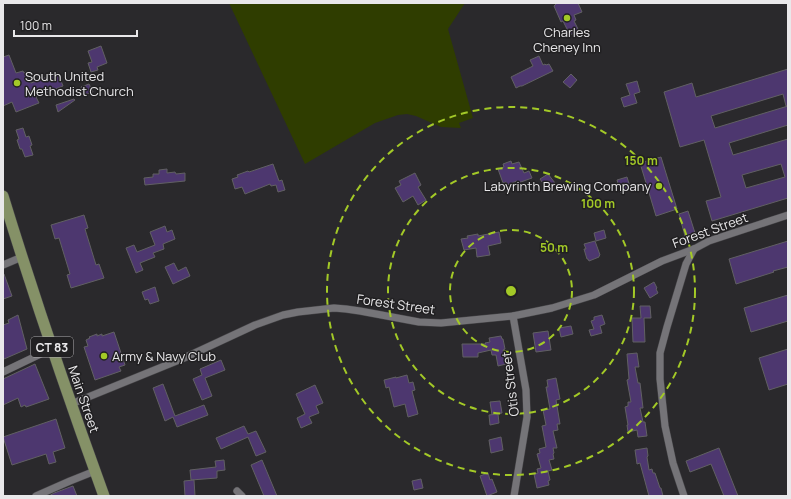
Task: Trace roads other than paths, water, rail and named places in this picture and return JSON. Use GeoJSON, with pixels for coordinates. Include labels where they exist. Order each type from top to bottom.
{"type":"FeatureCollection","features":[{"type":"Feature","properties":{"kind":"main road","name":"Main Street"},"geometry":{"type":"LineString","coordinates":[[3,196],[52,348],[104,496]]}},
{"type":"Feature","properties":{"kind":"street","name":"Forest Street"},"geometry":{"type":"LineString","coordinates":[[71,404],[184,358],[255,325],[283,315],[334,308],[418,322],[441,323],[513,316],[552,308],[594,295],[662,261],[694,249],[708,241],[788,215]]}},
{"type":"Feature","properties":{"kind":"street"},"geometry":{"type":"LineString","coordinates":[[684,496],[673,463],[665,426],[660,379],[660,353],[686,264],[694,249]]}},
{"type":"Feature","properties":{"kind":"street"},"geometry":{"type":"LineString","coordinates":[[3,265],[22,257]]}},
{"type":"Feature","properties":{"kind":"street","name":"Otis Street"},"geometry":{"type":"LineString","coordinates":[[513,316],[526,390],[527,417],[514,496]]}},
{"type":"Feature","properties":{"kind":"street"},"geometry":{"type":"LineString","coordinates":[[3,372],[52,348]]}},
{"type":"Feature","properties":{"kind":"street"},"geometry":{"type":"LineString","coordinates":[[36,496],[95,471]]}},
{"type":"Feature","properties":{"kind":"place","name":"Charles Cheney Inn"},"geometry":{"type":"Point","coordinates":[567,18]}},
{"type":"Feature","properties":{"kind":"place","name":"South United Methodist Church"},"geometry":{"type":"Point","coordinates":[17,83]}},
{"type":"Feature","properties":{"kind":"place","name":"Labyrinth Brewing Company"},"geometry":{"type":"Point","coordinates":[659,186]}},
{"type":"Feature","properties":{"kind":"place","name":"Army & Navy Club"},"geometry":{"type":"Point","coordinates":[104,356]}}]}
